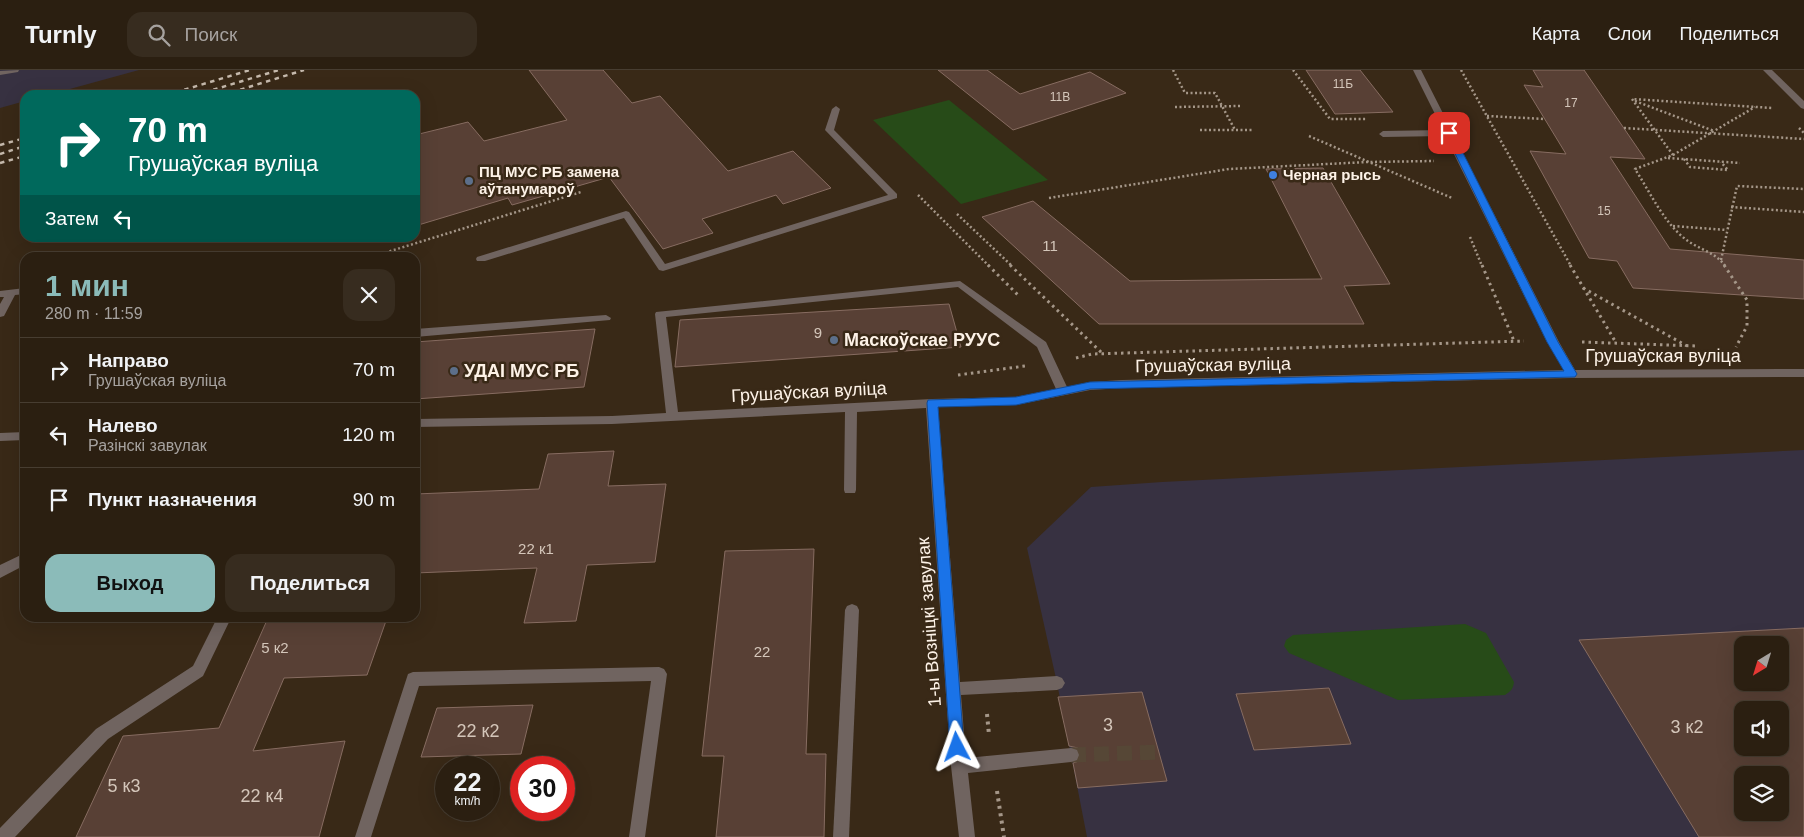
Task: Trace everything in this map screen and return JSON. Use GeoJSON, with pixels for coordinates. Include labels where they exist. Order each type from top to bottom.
{"type":"FeatureCollection","features":[{"type":"Feature","properties":{"kind":"street"},"geometry":{"type":"LineString","coordinates":[[0,73],[15,70]]}},
{"type":"Feature","properties":{"kind":"street"},"geometry":{"type":"LineString","coordinates":[[1417,70],[1552,342],[1572,374]]}},
{"type":"Feature","properties":{"kind":"street"},"geometry":{"type":"LineString","coordinates":[[1766,70],[1804,106]]}},
{"type":"Feature","properties":{"kind":"street"},"geometry":{"type":"LineString","coordinates":[[481,259],[626,214],[663,268],[894,196],[830,130],[836,110]]}},
{"type":"Feature","properties":{"kind":"street"},"geometry":{"type":"LineString","coordinates":[[1383,134],[1449,133]]}},
{"type":"Feature","properties":{"kind":"street"},"geometry":{"type":"LineString","coordinates":[[673,417],[660,314],[960,284],[1042,345],[1063,391]]}},
{"type":"Feature","properties":{"kind":"street"},"geometry":{"type":"LineString","coordinates":[[0,294],[20,291]]}},
{"type":"Feature","properties":{"kind":"street"},"geometry":{"type":"LineString","coordinates":[[0,314],[12,292]]}},
{"type":"Feature","properties":{"kind":"street"},"geometry":{"type":"LineString","coordinates":[[420,334],[606,318]]}},
{"type":"Feature","properties":{"kind":"street","name":"Грушаўская вуліца"},"geometry":{"type":"LineString","coordinates":[[420,423],[612,420],[932,403],[1016,401],[1090,386],[1122,384],[1572,374],[1804,372]]}},
{"type":"Feature","properties":{"kind":"street","name":"1-ы Возніцкі завулак"},"geometry":{"type":"LineString","coordinates":[[932,403],[966,837]]}},
{"type":"Feature","properties":{"kind":"street"},"geometry":{"type":"LineString","coordinates":[[850,490],[851,407]]}},
{"type":"Feature","properties":{"kind":"street"},"geometry":{"type":"LineString","coordinates":[[0,437],[20,436]]}},
{"type":"Feature","properties":{"kind":"street"},"geometry":{"type":"LineString","coordinates":[[0,572],[20,562]]}},
{"type":"Feature","properties":{"kind":"street"},"geometry":{"type":"LineString","coordinates":[[841,837],[852,610]]}},
{"type":"Feature","properties":{"kind":"street"},"geometry":{"type":"LineString","coordinates":[[3,837],[102,734],[198,671],[222,622]]}},
{"type":"Feature","properties":{"kind":"street"},"geometry":{"type":"LineString","coordinates":[[363,837],[413,679],[659,674],[637,837]]}},
{"type":"Feature","properties":{"kind":"street"},"geometry":{"type":"LineString","coordinates":[[953,689],[1056,682]]}},
{"type":"Feature","properties":{"kind":"street"},"geometry":{"type":"LineString","coordinates":[[959,766],[1071,755]]}},
{"type":"Feature","properties":{"kind":"path"},"geometry":{"type":"LineString","coordinates":[[1173,70],[1185,93],[1216,93],[1235,130]]}},
{"type":"Feature","properties":{"kind":"path"},"geometry":{"type":"LineString","coordinates":[[1293,70],[1330,119],[1368,119]]}},
{"type":"Feature","properties":{"kind":"path"},"geometry":{"type":"LineString","coordinates":[[1461,70],[1583,288],[1616,342]]}},
{"type":"Feature","properties":{"kind":"path"},"geometry":{"type":"LineString","coordinates":[[1632,99],[1773,108]]}},
{"type":"Feature","properties":{"kind":"path"},"geometry":{"type":"LineString","coordinates":[[1632,99],[1673,155]]}},
{"type":"Feature","properties":{"kind":"path"},"geometry":{"type":"LineString","coordinates":[[1632,99],[1714,131]]}},
{"type":"Feature","properties":{"kind":"path"},"geometry":{"type":"LineString","coordinates":[[1175,106],[1240,106]]}},
{"type":"Feature","properties":{"kind":"path"},"geometry":{"type":"LineString","coordinates":[[1736,347],[1747,326],[1747,300],[1722,260],[1685,239],[1672,226],[1635,169],[1673,155],[1756,107]]}},
{"type":"Feature","properties":{"kind":"path"},"geometry":{"type":"LineString","coordinates":[[1487,116],[1544,119]]}},
{"type":"Feature","properties":{"kind":"path"},"geometry":{"type":"LineString","coordinates":[[1624,128],[1804,139]]}},
{"type":"Feature","properties":{"kind":"path"},"geometry":{"type":"LineString","coordinates":[[1200,130],[1252,130]]}},
{"type":"Feature","properties":{"kind":"path"},"geometry":{"type":"LineString","coordinates":[[1309,136],[1453,198]]}},
{"type":"Feature","properties":{"kind":"path"},"geometry":{"type":"LineString","coordinates":[[1665,158],[1740,163]]}},
{"type":"Feature","properties":{"kind":"path"},"geometry":{"type":"LineString","coordinates":[[1684,159],[1690,167],[1728,170],[1721,162]]}},
{"type":"Feature","properties":{"kind":"path"},"geometry":{"type":"LineString","coordinates":[[1049,198],[1229,169],[1367,162],[1435,161]]}},
{"type":"Feature","properties":{"kind":"path"},"geometry":{"type":"LineString","coordinates":[[1722,260],[1731,208],[1737,186],[1804,189]]}},
{"type":"Feature","properties":{"kind":"path"},"geometry":{"type":"LineString","coordinates":[[420,242],[581,192]]}},
{"type":"Feature","properties":{"kind":"path"},"geometry":{"type":"LineString","coordinates":[[916,193],[1018,295]]}},
{"type":"Feature","properties":{"kind":"path"},"geometry":{"type":"LineString","coordinates":[[1731,208],[1804,212]]}},
{"type":"Feature","properties":{"kind":"path"},"geometry":{"type":"LineString","coordinates":[[957,214],[1104,354]]}},
{"type":"Feature","properties":{"kind":"path"},"geometry":{"type":"LineString","coordinates":[[1672,226],[1727,230]]}},
{"type":"Feature","properties":{"kind":"path"},"geometry":{"type":"LineString","coordinates":[[387,252],[420,242]]}},
{"type":"Feature","properties":{"kind":"path"},"geometry":{"type":"LineString","coordinates":[[1583,288],[1688,346]]}},
{"type":"Feature","properties":{"kind":"path"},"geometry":{"type":"LineString","coordinates":[[1092,354],[1504,342],[1616,342],[1708,347]]}},
{"type":"Feature","properties":{"kind":"path"},"geometry":{"type":"LineString","coordinates":[[1727,347],[1746,347]]}},
{"type":"Feature","properties":{"kind":"path"},"geometry":{"type":"LineString","coordinates":[[1073,350],[1080,357]]}},
{"type":"Feature","properties":{"kind":"shaded area"},"geometry":{"type":"Polygon","coordinates":[[[0,70],[139,70],[66,90],[20,90],[20,102],[0,108],[0,70]]]}},
{"type":"Feature","properties":{"kind":"shaded area"},"geometry":{"type":"Polygon","coordinates":[[[1804,450],[1804,837],[1087,837],[1057,683],[1027,548],[1091,487],[1804,450]]]}},
{"type":"Feature","properties":{"kind":"green space"},"geometry":{"type":"Polygon","coordinates":[[[949,100],[1048,180],[961,204],[873,120],[949,100]]]}},
{"type":"Feature","properties":{"kind":"green space"},"geometry":{"type":"Polygon","coordinates":[[[1465,624],[1486,633],[1514,682],[1511,690],[1505,695],[1398,700],[1289,653],[1284,646],[1286,640],[1293,635],[1465,624]]]}},
{"type":"Feature","properties":{"kind":"building"},"geometry":{"type":"Polygon","coordinates":[[[529,70],[603,70],[632,103],[660,96],[728,171],[793,151],[831,188],[783,204],[776,195],[702,219],[713,233],[663,249],[609,177],[512,205],[508,198],[420,224],[420,134],[468,122],[484,141],[567,120],[529,70]]]}},
{"type":"Feature","properties":{"kind":"building"},"geometry":{"type":"Polygon","coordinates":[[[938,70],[987,70],[1020,94],[1090,72],[1126,93],[1013,130],[938,70]]]}},
{"type":"Feature","properties":{"kind":"building"},"geometry":{"type":"Polygon","coordinates":[[[1306,70],[1360,70],[1393,112],[1335,114],[1306,70]]]}},
{"type":"Feature","properties":{"kind":"building"},"geometry":{"type":"Polygon","coordinates":[[[1533,70],[1584,70],[1645,159],[1610,157],[1670,249],[1804,260],[1804,299],[1633,288],[1617,261],[1589,258],[1530,151],[1566,154],[1524,85],[1543,87],[1533,70]]]}},
{"type":"Feature","properties":{"kind":"building"},"geometry":{"type":"Polygon","coordinates":[[[1323,168],[1390,284],[1344,286],[1364,324],[1099,324],[982,217],[1033,201],[1130,281],[1322,279],[1266,169],[1323,168]]]}},
{"type":"Feature","properties":{"kind":"building"},"geometry":{"type":"Polygon","coordinates":[[[949,304],[961,347],[675,367],[680,320],[949,304]]]}},
{"type":"Feature","properties":{"kind":"building"},"geometry":{"type":"Polygon","coordinates":[[[595,329],[584,387],[420,399],[420,342],[595,329]]]}},
{"type":"Feature","properties":{"kind":"building"},"geometry":{"type":"Polygon","coordinates":[[[614,451],[608,486],[666,484],[655,562],[587,565],[576,621],[524,623],[537,568],[420,573],[420,494],[539,489],[548,454],[614,451]]]}},
{"type":"Feature","properties":{"kind":"building"},"geometry":{"type":"Polygon","coordinates":[[[814,549],[806,754],[826,754],[824,837],[716,837],[724,756],[702,756],[725,551],[814,549]]]}},
{"type":"Feature","properties":{"kind":"building"},"geometry":{"type":"Polygon","coordinates":[[[266,622],[386,622],[367,675],[284,678],[253,751],[345,741],[319,837],[76,837],[123,736],[219,728],[266,622]]]}},
{"type":"Feature","properties":{"kind":"building"},"geometry":{"type":"Polygon","coordinates":[[[1804,628],[1804,837],[1699,837],[1579,640],[1804,628]]]}},
{"type":"Feature","properties":{"kind":"building"},"geometry":{"type":"Polygon","coordinates":[[[1329,688],[1351,744],[1254,750],[1236,694],[1329,688]]]}},
{"type":"Feature","properties":{"kind":"building"},"geometry":{"type":"Polygon","coordinates":[[[1142,692],[1167,781],[1078,788],[1073,763],[1079,761],[1081,754],[1078,748],[1069,746],[1058,697],[1142,692]]]}},
{"type":"Feature","properties":{"kind":"building"},"geometry":{"type":"Polygon","coordinates":[[[533,705],[521,754],[421,757],[437,708],[533,705]]]}},
{"type":"Feature","properties":{"kind":"tunnel"},"geometry":{"type":"LineString","coordinates":[[1071,755],[1159,752]]}},
{"type":"Feature","properties":{"kind":"railway"},"geometry":{"type":"LineString","coordinates":[[184,90],[250,70]]}},
{"type":"Feature","properties":{"kind":"railway"},"geometry":{"type":"LineString","coordinates":[[213,90],[279,70]]}},
{"type":"Feature","properties":{"kind":"railway"},"geometry":{"type":"LineString","coordinates":[[239,90],[304,70]]}},
{"type":"Feature","properties":{"kind":"railway"},"geometry":{"type":"LineString","coordinates":[[0,145],[20,139]]}},
{"type":"Feature","properties":{"kind":"railway"},"geometry":{"type":"LineString","coordinates":[[0,154],[20,148]]}},
{"type":"Feature","properties":{"kind":"railway"},"geometry":{"type":"LineString","coordinates":[[0,163],[20,157]]}},
{"type":"Feature","properties":{"kind":"place","name":"Черная рысь"},"geometry":{"type":"Point","coordinates":[1273,175]}},
{"type":"Feature","properties":{"kind":"place","name":"ПЦ МУС РБ замена аўтанумароў"},"geometry":{"type":"Point","coordinates":[469,181]}},
{"type":"Feature","properties":{"kind":"place","name":"Маскоўскае РУУС"},"geometry":{"type":"Point","coordinates":[834,340]}},
{"type":"Feature","properties":{"kind":"place","name":"УДАІ МУС РБ"},"geometry":{"type":"Point","coordinates":[454,371]}},
{"type":"Feature","properties":{"kind":"route"},"geometry":{"type":"LineString","coordinates":[[957,747],[932,403],[1016,401],[1090,386],[1122,384],[1572,374],[1552,342],[1449,133]]}}]}
